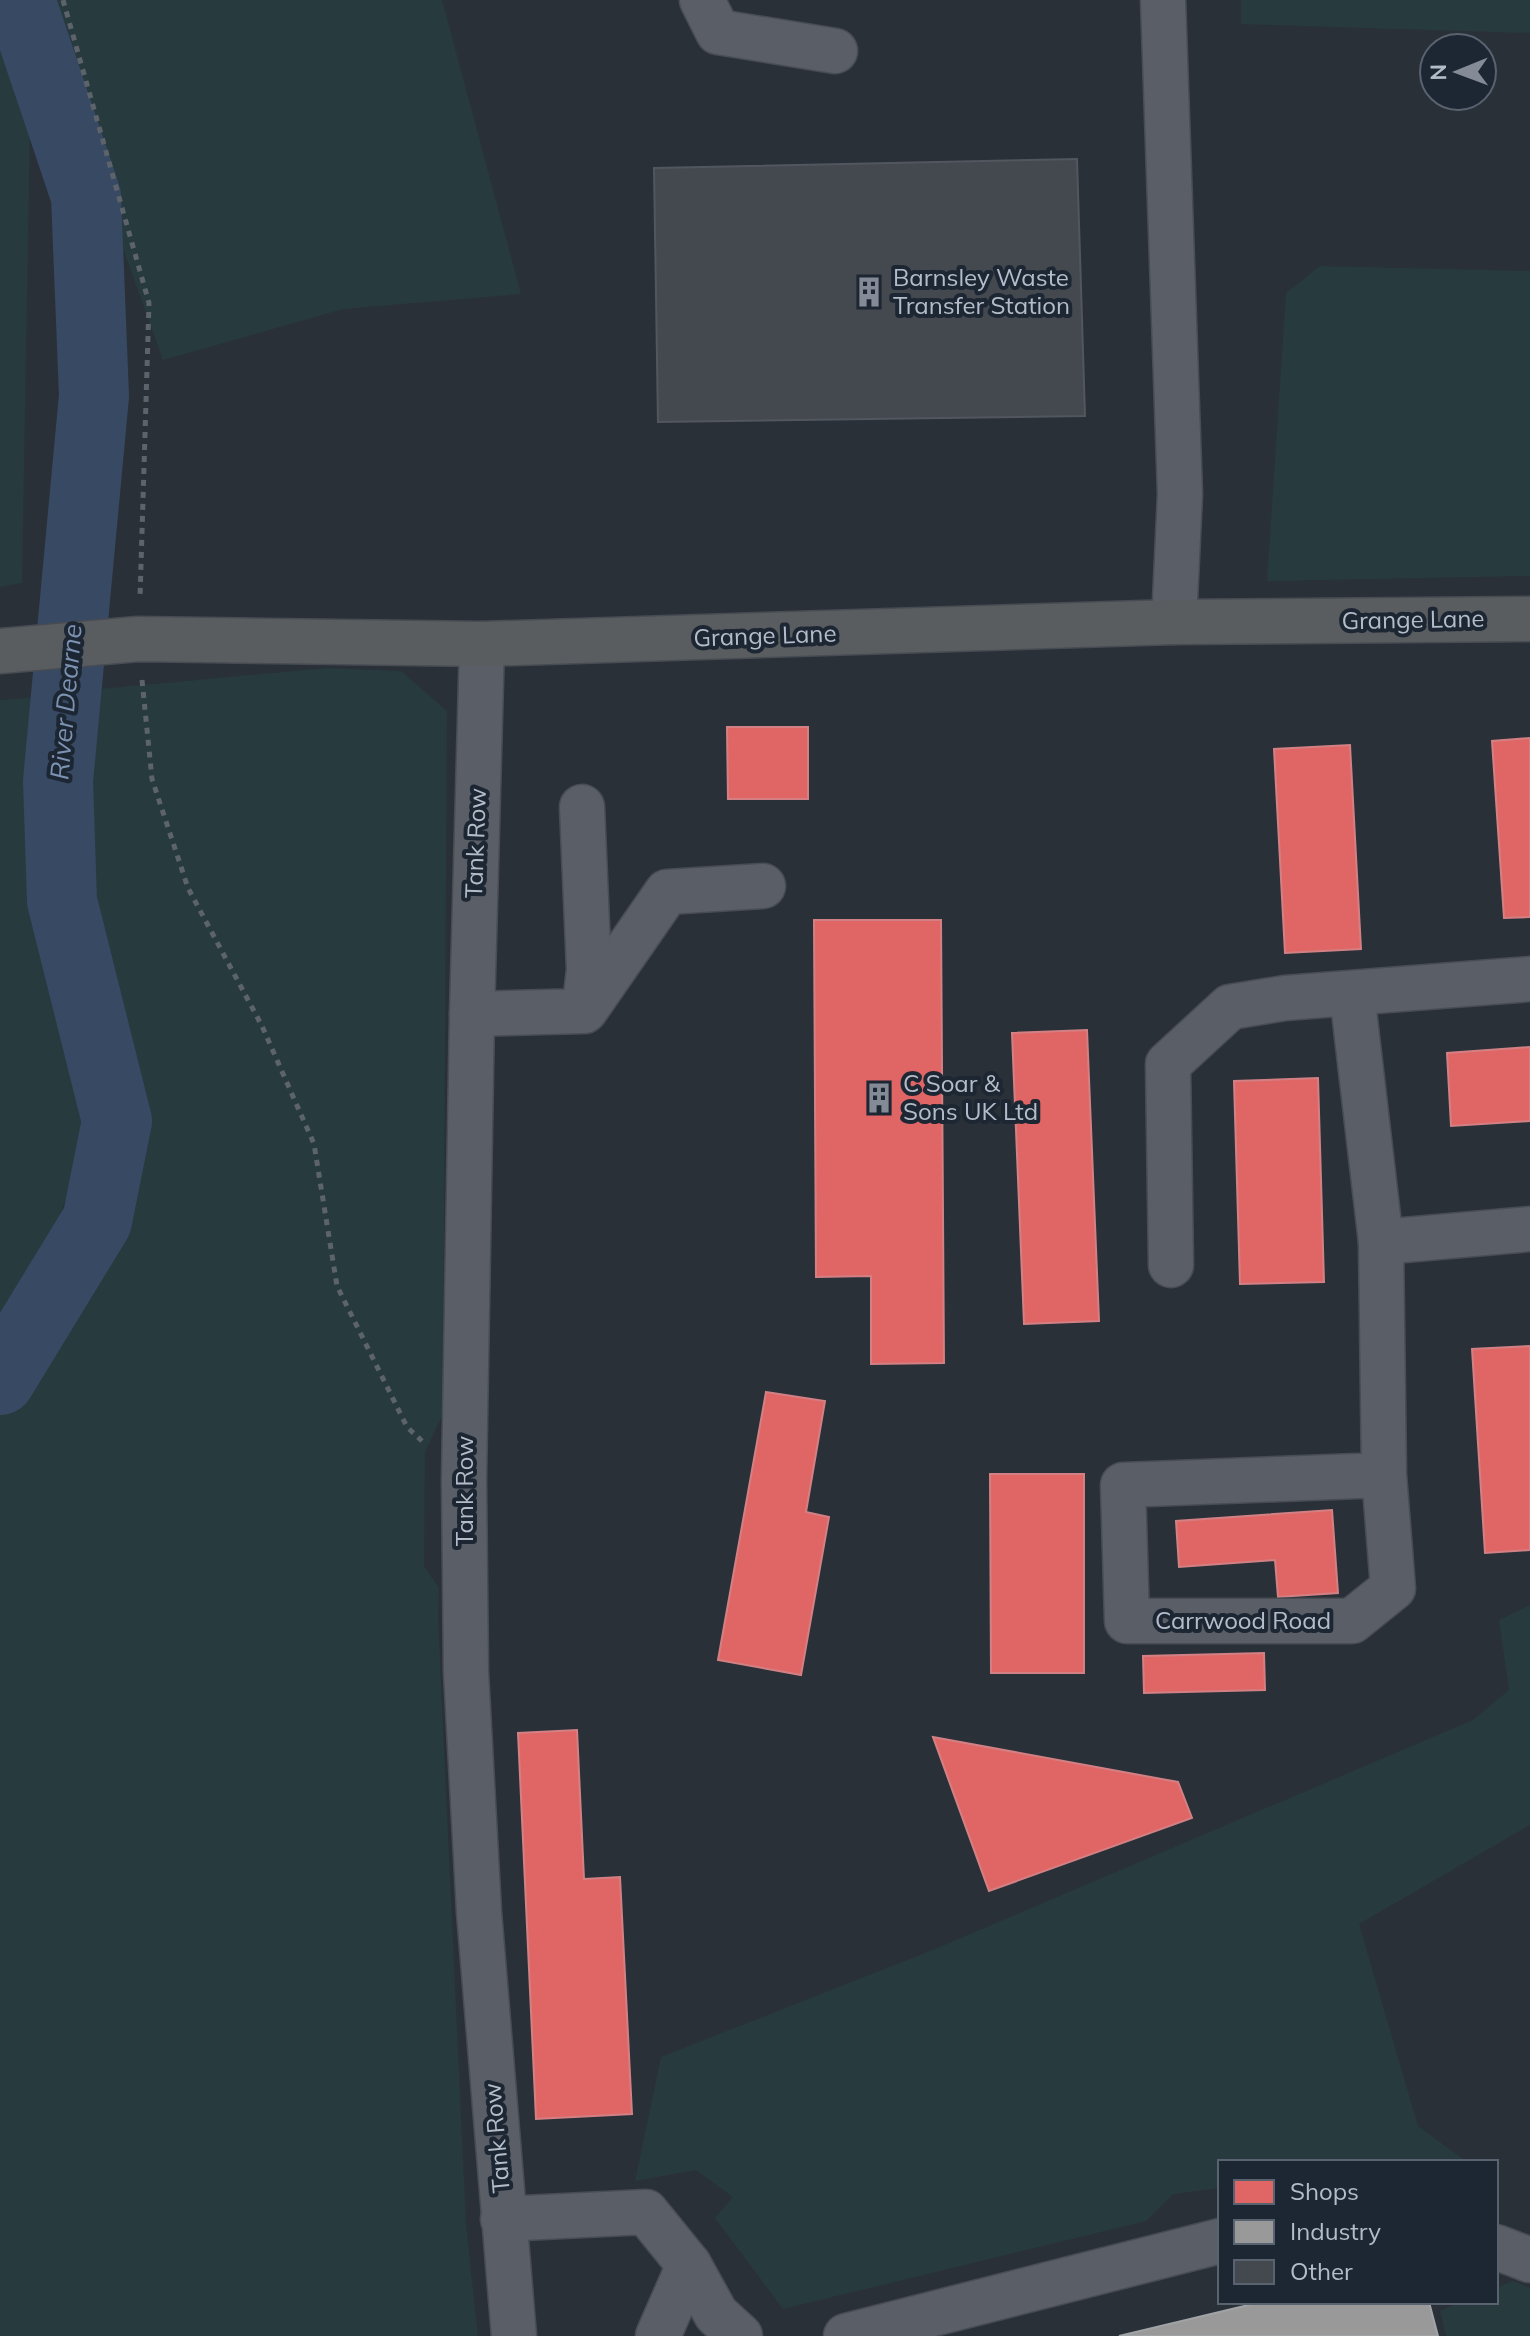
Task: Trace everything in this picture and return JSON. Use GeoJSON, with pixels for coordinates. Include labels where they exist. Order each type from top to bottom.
{"type":"FeatureCollection","features":[{"type":"Feature","properties":{"kind":"highway","name":"Grange Lane"},"geometry":{"type":"LineString","coordinates":[[0,651],[138,639],[482,644],[1174,622],[1530,619]]}},
{"type":"Feature","properties":{"kind":"street"},"geometry":{"type":"LineString","coordinates":[[702,0],[718,32],[835,51]]}},
{"type":"Feature","properties":{"kind":"street"},"geometry":{"type":"LineString","coordinates":[[1163,0],[1180,494],[1174,622]]}},
{"type":"Feature","properties":{"kind":"street","name":"Tank Row"},"geometry":{"type":"LineString","coordinates":[[482,644],[464,1480],[467,1688],[479,1912],[514,2336]]}},
{"type":"Feature","properties":{"kind":"street"},"geometry":{"type":"LineString","coordinates":[[582,807],[589,970],[584,1011]]}},
{"type":"Feature","properties":{"kind":"street"},"geometry":{"type":"LineString","coordinates":[[584,1011],[667,892],[763,886]]}},
{"type":"Feature","properties":{"kind":"street"},"geometry":{"type":"LineString","coordinates":[[1171,1265],[1168,1064],[1230,1007],[1285,998],[1530,979]]}},
{"type":"Feature","properties":{"kind":"street","name":"Carrwood Road"},"geometry":{"type":"LineString","coordinates":[[1352,994],[1381,1242],[1384,1475],[1393,1588],[1352,1621],[1127,1621],[1123,1485],[1384,1475]]}},
{"type":"Feature","properties":{"kind":"street"},"geometry":{"type":"LineString","coordinates":[[472,1014],[584,1011]]}},
{"type":"Feature","properties":{"kind":"street"},"geometry":{"type":"LineString","coordinates":[[1381,1242],[1530,1229]]}},
{"type":"Feature","properties":{"kind":"street"},"geometry":{"type":"LineString","coordinates":[[503,2219],[646,2212],[689,2265],[716,2314],[740,2336]]}},
{"type":"Feature","properties":{"kind":"street"},"geometry":{"type":"LineString","coordinates":[[846,2336],[1218,2242]]}},
{"type":"Feature","properties":{"kind":"street"},"geometry":{"type":"LineString","coordinates":[[1498,2248],[1530,2260]]}},
{"type":"Feature","properties":{"kind":"street"},"geometry":{"type":"LineString","coordinates":[[658,2336],[689,2265]]}},
{"type":"Feature","properties":{"kind":"path"},"geometry":{"type":"LineString","coordinates":[[63,0],[149,303],[138,639],[152,779],[188,888],[262,1026],[314,1144],[337,1286],[407,1427],[464,1480]]}},
{"type":"Feature","properties":{"kind":"green space"},"geometry":{"type":"Polygon","coordinates":[[[34,0],[442,0],[521,294],[343,309],[163,360],[34,0]]]}},
{"type":"Feature","properties":{"kind":"green space"},"geometry":{"type":"Polygon","coordinates":[[[1241,0],[1530,0],[1530,33],[1241,24],[1241,0]]]}},
{"type":"Feature","properties":{"kind":"green space"},"geometry":{"type":"Polygon","coordinates":[[[0,38],[30,120],[22,583],[0,587],[0,38]]]}},
{"type":"Feature","properties":{"kind":"green space"},"geometry":{"type":"Polygon","coordinates":[[[1320,266],[1530,271],[1530,576],[1267,581],[1286,293],[1320,266]]]}},
{"type":"Feature","properties":{"kind":"green space"},"geometry":{"type":"Polygon","coordinates":[[[327,668],[401,671],[447,711],[443,1414],[425,1452],[424,1566],[439,1588],[466,2224],[478,2336],[0,2336],[0,1415],[112,1225],[136,1113],[84,893],[70,768],[89,690],[327,668]]]}},
{"type":"Feature","properties":{"kind":"green space"},"geometry":{"type":"Polygon","coordinates":[[[40,697],[34,886],[94,1115],[47,1254],[0,1328],[0,700],[40,697]]]}},
{"type":"Feature","properties":{"kind":"green space"},"geometry":{"type":"Polygon","coordinates":[[[1530,1605],[1530,1825],[1359,1924],[1418,2126],[1464,2160],[1218,2160],[1218,2188],[1173,2194],[1146,2221],[783,2309],[715,2218],[733,2197],[696,2170],[635,2181],[661,2057],[935,1949],[1473,1720],[1509,1690],[1499,1620],[1530,1605]]]}},
{"type":"Feature","properties":{"kind":"green space"},"geometry":{"type":"Polygon","coordinates":[[[1513,2281],[1530,2288],[1530,2336],[1446,2336],[1440,2311],[1456,2304],[1498,2304],[1498,2287],[1513,2281]]]}},
{"type":"Feature","properties":{"kind":"building: Shops"},"geometry":{"type":"Polygon","coordinates":[[[727,727],[808,727],[808,799],[728,799],[727,727]]]}},
{"type":"Feature","properties":{"kind":"building: Shops"},"geometry":{"type":"Polygon","coordinates":[[[1530,738],[1530,917],[1504,918],[1492,741],[1530,738]]]}},
{"type":"Feature","properties":{"kind":"building: Shops"},"geometry":{"type":"Polygon","coordinates":[[[1350,745],[1361,949],[1285,953],[1274,749],[1350,745]]]}},
{"type":"Feature","properties":{"kind":"building: Shops","name":"C Soar & Sons UK Ltd"},"geometry":{"type":"Polygon","coordinates":[[[814,920],[941,920],[944,1363],[871,1364],[871,1276],[816,1277],[814,920]]]}},
{"type":"Feature","properties":{"kind":"building: Shops"},"geometry":{"type":"Polygon","coordinates":[[[1087,1030],[1099,1321],[1024,1324],[1012,1033],[1087,1030]]]}},
{"type":"Feature","properties":{"kind":"building: Shops"},"geometry":{"type":"Polygon","coordinates":[[[1530,1047],[1530,1121],[1451,1126],[1447,1053],[1530,1047]]]}},
{"type":"Feature","properties":{"kind":"building: Shops"},"geometry":{"type":"Polygon","coordinates":[[[1318,1078],[1324,1282],[1240,1284],[1234,1081],[1318,1078]]]}},
{"type":"Feature","properties":{"kind":"building: Shops"},"geometry":{"type":"Polygon","coordinates":[[[1530,1346],[1530,1550],[1485,1553],[1472,1349],[1530,1346]]]}},
{"type":"Feature","properties":{"kind":"building: Shops"},"geometry":{"type":"Polygon","coordinates":[[[766,1392],[825,1401],[806,1512],[829,1517],[801,1675],[718,1660],[766,1392]]]}},
{"type":"Feature","properties":{"kind":"building: Shops"},"geometry":{"type":"Polygon","coordinates":[[[990,1474],[1084,1474],[1084,1673],[991,1673],[990,1474]]]}},
{"type":"Feature","properties":{"kind":"building: Shops"},"geometry":{"type":"Polygon","coordinates":[[[1332,1510],[1338,1593],[1278,1597],[1275,1560],[1179,1567],[1176,1521],[1332,1510]]]}},
{"type":"Feature","properties":{"kind":"building: Shops"},"geometry":{"type":"Polygon","coordinates":[[[1264,1653],[1265,1690],[1144,1693],[1143,1656],[1264,1653]]]}},
{"type":"Feature","properties":{"kind":"building: Shops"},"geometry":{"type":"Polygon","coordinates":[[[577,1730],[584,1879],[620,1877],[632,2114],[536,2119],[518,1733],[577,1730]]]}},
{"type":"Feature","properties":{"kind":"building: Shops"},"geometry":{"type":"Polygon","coordinates":[[[933,1737],[1178,1782],[1192,1818],[989,1891],[933,1737]]]}},
{"type":"Feature","properties":{"kind":"building: Industry"},"geometry":{"type":"Polygon","coordinates":[[[1253,2304],[1430,2304],[1438,2336],[1119,2336],[1253,2304]]]}},
{"type":"Feature","properties":{"kind":"building: Other","name":"Barnsley Waste Transfer Station"},"geometry":{"type":"Polygon","coordinates":[[[1077,159],[1085,416],[658,422],[654,168],[1077,159]]]}},
{"type":"Feature","properties":{"kind":"waterway","name":"River Dearne"},"geometry":{"type":"LineString","coordinates":[[0,1380],[97,1221],[117,1121],[62,901],[58,781],[94,396],[86,196],[20,0]]}},
{"type":"Feature","properties":{"kind":"place","name":"Barnsley Waste Transfer Station"},"geometry":{"type":"Point","coordinates":[869,292]}},
{"type":"Feature","properties":{"kind":"place","name":"C Soar & Sons UK Ltd"},"geometry":{"type":"Point","coordinates":[879,1098]}}]}
